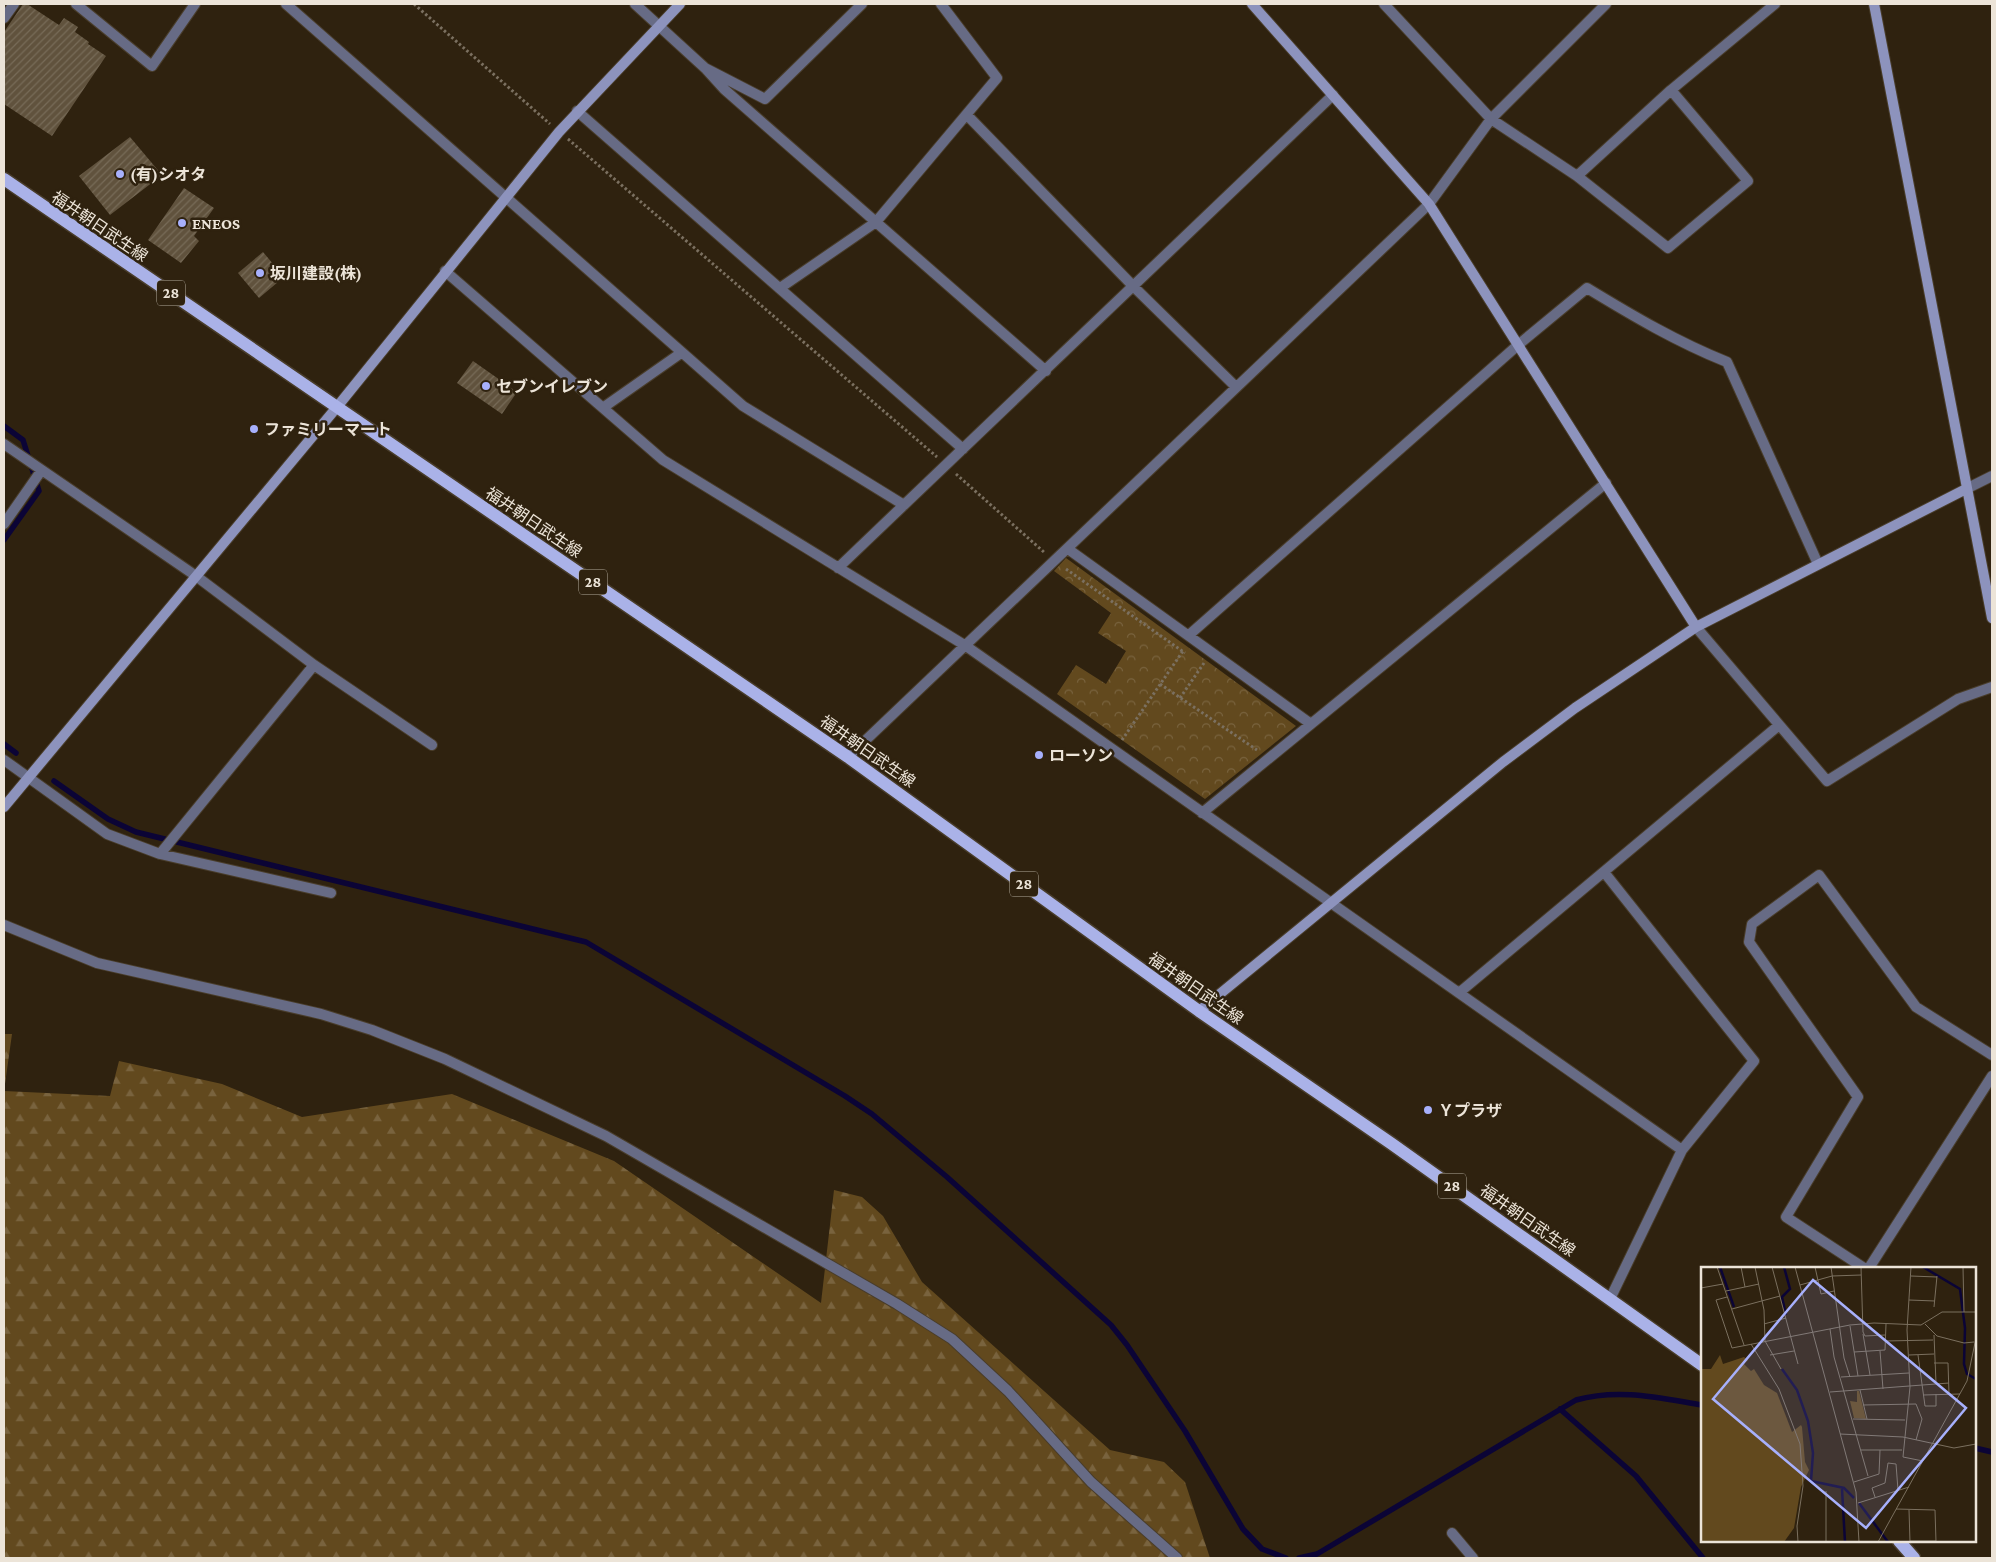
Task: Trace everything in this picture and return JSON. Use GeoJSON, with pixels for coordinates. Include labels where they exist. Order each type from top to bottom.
{"type":"FeatureCollection","features":[{"type":"Feature","properties":{"kind":"main road","name":"福井朝日武生線"},"geometry":{"type":"LineString","coordinates":[[4,179],[848,757],[1199,1011],[1399,1149],[1701,1364]]}},
{"type":"Feature","properties":{"kind":"main road"},"geometry":{"type":"LineString","coordinates":[[1900,1542],[1914,1558]]}},
{"type":"Feature","properties":{"kind":"street"},"geometry":{"type":"LineString","coordinates":[[4,18],[14,4]]}},
{"type":"Feature","properties":{"kind":"street"},"geometry":{"type":"LineString","coordinates":[[76,4],[152,66],[195,4]]}},
{"type":"Feature","properties":{"kind":"street"},"geometry":{"type":"LineString","coordinates":[[286,4],[743,406],[904,506]]}},
{"type":"Feature","properties":{"kind":"street"},"geometry":{"type":"LineString","coordinates":[[635,4],[705,68],[724,89],[1046,371]]}},
{"type":"Feature","properties":{"kind":"street"},"geometry":{"type":"LineString","coordinates":[[4,807],[337,407],[559,132],[680,4]]}},
{"type":"Feature","properties":{"kind":"street"},"geometry":{"type":"LineString","coordinates":[[705,68],[765,99],[862,4]]}},
{"type":"Feature","properties":{"kind":"street"},"geometry":{"type":"LineString","coordinates":[[780,288],[876,222],[998,78],[942,4]]}},
{"type":"Feature","properties":{"kind":"street"},"geometry":{"type":"LineString","coordinates":[[1252,4],[1429,204],[1696,627],[1778,726],[1827,781],[1958,699],[1992,687]]}},
{"type":"Feature","properties":{"kind":"street"},"geometry":{"type":"LineString","coordinates":[[1384,4],[1490,119],[1577,176],[1668,248],[1748,181],[1671,90]]}},
{"type":"Feature","properties":{"kind":"street"},"geometry":{"type":"LineString","coordinates":[[1577,176],[1671,90],[1774,4]]}},
{"type":"Feature","properties":{"kind":"street"},"geometry":{"type":"LineString","coordinates":[[1874,4],[1992,618]]}},
{"type":"Feature","properties":{"kind":"street"},"geometry":{"type":"LineString","coordinates":[[848,757],[1429,204],[1490,119],[1603,5]]}},
{"type":"Feature","properties":{"kind":"street"},"geometry":{"type":"LineString","coordinates":[[838,568],[1134,287],[1332,95]]}},
{"type":"Feature","properties":{"kind":"street"},"geometry":{"type":"LineString","coordinates":[[577,112],[963,449]]}},
{"type":"Feature","properties":{"kind":"street"},"geometry":{"type":"LineString","coordinates":[[967,115],[1134,287],[1236,387]]}},
{"type":"Feature","properties":{"kind":"street"},"geometry":{"type":"LineString","coordinates":[[445,271],[663,460],[966,646],[1682,1150]]}},
{"type":"Feature","properties":{"kind":"street"},"geometry":{"type":"LineString","coordinates":[[1188,636],[1518,345],[1587,288],[1654,329],[1689,347],[1727,362],[1818,564]]}},
{"type":"Feature","properties":{"kind":"street"},"geometry":{"type":"LineString","coordinates":[[604,408],[681,353]]}},
{"type":"Feature","properties":{"kind":"street"},"geometry":{"type":"LineString","coordinates":[[4,444],[196,576],[314,665],[432,745]]}},
{"type":"Feature","properties":{"kind":"street"},"geometry":{"type":"LineString","coordinates":[[4,524],[42,471]]}},
{"type":"Feature","properties":{"kind":"street"},"geometry":{"type":"LineString","coordinates":[[1199,1011],[1328,902],[1539,734],[1696,627],[1992,476]]}},
{"type":"Feature","properties":{"kind":"street"},"geometry":{"type":"LineString","coordinates":[[1202,813],[1606,484]]}},
{"type":"Feature","properties":{"kind":"street"},"geometry":{"type":"LineString","coordinates":[[1068,549],[1311,724]]}},
{"type":"Feature","properties":{"kind":"street"},"geometry":{"type":"LineString","coordinates":[[160,854],[314,665]]}},
{"type":"Feature","properties":{"kind":"street"},"geometry":{"type":"LineString","coordinates":[[1460,992],[1778,726]]}},
{"type":"Feature","properties":{"kind":"street"},"geometry":{"type":"LineString","coordinates":[[4,760],[107,834],[160,854],[331,893]]}},
{"type":"Feature","properties":{"kind":"street"},"geometry":{"type":"LineString","coordinates":[[1604,872],[1754,1060],[1682,1150],[1610,1299]]}},
{"type":"Feature","properties":{"kind":"street"},"geometry":{"type":"LineString","coordinates":[[1862,1267],[1786,1216],[1858,1097],[1749,942],[1752,924],[1819,875],[1916,1007],[1992,1055]]}},
{"type":"Feature","properties":{"kind":"street"},"geometry":{"type":"LineString","coordinates":[[4,925],[97,963],[321,1014],[372,1030],[445,1059],[606,1136],[897,1304],[952,1339],[1008,1391],[1091,1482],[1177,1558]]}},
{"type":"Feature","properties":{"kind":"street"},"geometry":{"type":"LineString","coordinates":[[1870,1267],[1992,1076]]}},
{"type":"Feature","properties":{"kind":"street"},"geometry":{"type":"LineString","coordinates":[[1452,1533],[1473,1558]]}},
{"type":"Feature","properties":{"kind":"path"},"geometry":{"type":"LineString","coordinates":[[414,4],[559,132],[1055,561],[1190,656]]}},
{"type":"Feature","properties":{"kind":"path"},"geometry":{"type":"LineString","coordinates":[[1114,751],[1183,651]]}},
{"type":"Feature","properties":{"kind":"path"},"geometry":{"type":"LineString","coordinates":[[1180,698],[1212,652]]}},
{"type":"Feature","properties":{"kind":"path"},"geometry":{"type":"LineString","coordinates":[[1196,660],[1203,665]]}},
{"type":"Feature","properties":{"kind":"path"},"geometry":{"type":"LineString","coordinates":[[1160,684],[1269,758]]}},
{"type":"Feature","properties":{"kind":"green space"},"geometry":{"type":"Polygon","coordinates":[[[1066,558],[1296,726],[1205,799],[1057,694],[1076,665],[1106,684],[1126,651],[1098,633],[1111,613],[1054,571],[1066,558]]]}},
{"type":"Feature","properties":{"kind":"green space"},"geometry":{"type":"Polygon","coordinates":[[[4,1034],[12,1034],[4,1091],[4,1034]]]}},
{"type":"Feature","properties":{"kind":"green space"},"geometry":{"type":"Polygon","coordinates":[[[119,1061],[222,1084],[302,1117],[452,1094],[614,1161],[821,1303],[834,1190],[862,1197],[883,1216],[922,1282],[1110,1450],[1164,1462],[1185,1482],[1210,1558],[4,1558],[4,1091],[110,1096],[119,1061]]]}},
{"type":"Feature","properties":{"kind":"building"},"geometry":{"type":"Polygon","coordinates":[[[23,4],[27,4],[59,25],[64,18],[78,27],[75,32],[89,42],[88,44],[106,56],[52,136],[4,104],[4,32],[23,4]]]}},
{"type":"Feature","properties":{"kind":"building"},"geometry":{"type":"Polygon","coordinates":[[[130,137],[162,175],[110,215],[79,176],[130,137]]]}},
{"type":"Feature","properties":{"kind":"building"},"geometry":{"type":"Polygon","coordinates":[[[184,188],[214,208],[194,236],[199,241],[181,263],[148,240],[184,188]]]}},
{"type":"Feature","properties":{"kind":"building"},"geometry":{"type":"Polygon","coordinates":[[[263,252],[284,277],[259,298],[238,273],[263,252]]]}},
{"type":"Feature","properties":{"kind":"building"},"geometry":{"type":"Polygon","coordinates":[[[473,361],[517,392],[502,414],[457,383],[473,361]]]}},
{"type":"Feature","properties":{"kind":"waterway"},"geometry":{"type":"LineString","coordinates":[[4,426],[23,440],[39,491],[4,540]]}},
{"type":"Feature","properties":{"kind":"waterway"},"geometry":{"type":"LineString","coordinates":[[4,744],[16,753]]}},
{"type":"Feature","properties":{"kind":"waterway"},"geometry":{"type":"LineString","coordinates":[[54,781],[108,819],[136,832],[586,942],[845,1096],[872,1114],[947,1177],[1111,1325],[1127,1345],[1185,1431],[1243,1529],[1262,1549],[1286,1558]]}},
{"type":"Feature","properties":{"kind":"waterway"},"geometry":{"type":"LineString","coordinates":[[1299,1558],[1317,1554],[1576,1400],[1592,1396],[1623,1394],[1701,1405]]}},
{"type":"Feature","properties":{"kind":"waterway"},"geometry":{"type":"LineString","coordinates":[[1560,1409],[1636,1476],[1703,1558]]}},
{"type":"Feature","properties":{"kind":"waterway"},"geometry":{"type":"LineString","coordinates":[[1976,1448],[1992,1452]]}},
{"type":"Feature","properties":{"kind":"place","name":"(有)シオタ"},"geometry":{"type":"Point","coordinates":[120,174]}},
{"type":"Feature","properties":{"kind":"place","name":"ENEOS"},"geometry":{"type":"Point","coordinates":[182,223]}},
{"type":"Feature","properties":{"kind":"place","name":"坂川建設(株)"},"geometry":{"type":"Point","coordinates":[260,273]}},
{"type":"Feature","properties":{"kind":"place","name":"セブンイレブン"},"geometry":{"type":"Point","coordinates":[486,386]}},
{"type":"Feature","properties":{"kind":"place","name":"ファミリーマート"},"geometry":{"type":"Point","coordinates":[254,429]}},
{"type":"Feature","properties":{"kind":"place","name":"ローソン"},"geometry":{"type":"Point","coordinates":[1039,755]}},
{"type":"Feature","properties":{"kind":"place","name":"Ｙプラザ"},"geometry":{"type":"Point","coordinates":[1428,1110]}}]}
